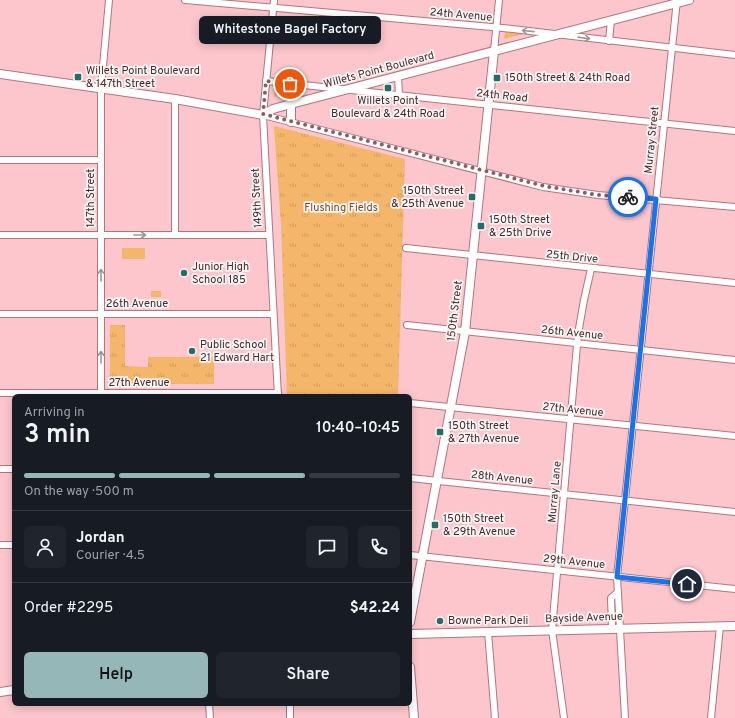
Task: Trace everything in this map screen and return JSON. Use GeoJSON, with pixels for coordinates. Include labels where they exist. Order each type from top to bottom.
{"type":"FeatureCollection","features":[{"type":"Feature","properties":{"kind":"street","name":"147th Street"},"geometry":{"type":"LineString","coordinates":[[101,394],[101,88],[109,0]]}},
{"type":"Feature","properties":{"kind":"street","name":"24th Avenue"},"geometry":{"type":"LineString","coordinates":[[185,0],[274,3],[735,55]]}},
{"type":"Feature","properties":{"kind":"street","name":"150th Street"},"geometry":{"type":"LineString","coordinates":[[412,612],[465,332],[499,0]]}},
{"type":"Feature","properties":{"kind":"street","name":"Willets Point Boulevard"},"geometry":{"type":"LineString","coordinates":[[263,114],[273,109],[676,2],[689,0]]}},
{"type":"Feature","properties":{"kind":"street","name":"Murray Street"},"geometry":{"type":"LineString","coordinates":[[625,718],[616,628],[611,598],[618,592],[617,577],[676,2]]}},
{"type":"Feature","properties":{"kind":"street","name":"149th Street"},"geometry":{"type":"LineString","coordinates":[[274,3],[263,114],[278,394]]}},
{"type":"Feature","properties":{"kind":"street"},"geometry":{"type":"LineString","coordinates":[[609,41],[611,20]]}},
{"type":"Feature","properties":{"kind":"street"},"geometry":{"type":"LineString","coordinates":[[0,74],[175,99],[263,114],[481,172],[544,186],[598,195],[735,207]]}},
{"type":"Feature","properties":{"kind":"street"},"geometry":{"type":"LineString","coordinates":[[398,76],[399,95]]}},
{"type":"Feature","properties":{"kind":"street","name":"24th Road"},"geometry":{"type":"LineString","coordinates":[[266,81],[735,131]]}},
{"type":"Feature","properties":{"kind":"street"},"geometry":{"type":"LineString","coordinates":[[175,99],[175,235]]}},
{"type":"Feature","properties":{"kind":"street"},"geometry":{"type":"LineString","coordinates":[[291,122],[292,104]]}},
{"type":"Feature","properties":{"kind":"street"},"geometry":{"type":"LineString","coordinates":[[0,160],[100,160]]}},
{"type":"Feature","properties":{"kind":"street"},"geometry":{"type":"LineString","coordinates":[[0,236],[269,235]]}},
{"type":"Feature","properties":{"kind":"street","name":"25th Drive"},"geometry":{"type":"LineString","coordinates":[[406,248],[591,269],[735,283]]}},
{"type":"Feature","properties":{"kind":"street","name":"Murray Lane"},"geometry":{"type":"LineString","coordinates":[[564,718],[552,630],[578,343],[584,300],[591,269]]}},
{"type":"Feature","properties":{"kind":"street","name":"26th Avenue"},"geometry":{"type":"LineString","coordinates":[[0,314],[273,314]]}},
{"type":"Feature","properties":{"kind":"street","name":"26th Avenue"},"geometry":{"type":"LineString","coordinates":[[407,325],[735,360]]}},
{"type":"Feature","properties":{"kind":"street","name":"27th Avenue"},"geometry":{"type":"LineString","coordinates":[[0,393],[278,394]]}},
{"type":"Feature","properties":{"kind":"street","name":"27th Avenue"},"geometry":{"type":"LineString","coordinates":[[412,403],[735,436]]}},
{"type":"Feature","properties":{"kind":"street"},"geometry":{"type":"LineString","coordinates":[[0,469],[12,469]]}},
{"type":"Feature","properties":{"kind":"street","name":"28th Avenue"},"geometry":{"type":"LineString","coordinates":[[412,478],[735,512]]}},
{"type":"Feature","properties":{"kind":"street"},"geometry":{"type":"LineString","coordinates":[[0,545],[12,545]]}},
{"type":"Feature","properties":{"kind":"street","name":"29th Avenue"},"geometry":{"type":"LineString","coordinates":[[412,555],[735,589]]}},
{"type":"Feature","properties":{"kind":"street"},"geometry":{"type":"LineString","coordinates":[[711,718],[720,626]]}},
{"type":"Feature","properties":{"kind":"street","name":"Bayside Avenue"},"geometry":{"type":"LineString","coordinates":[[412,634],[735,626]]}},
{"type":"Feature","properties":{"kind":"street"},"geometry":{"type":"LineString","coordinates":[[488,632],[495,718]]}},
{"type":"Feature","properties":{"kind":"street"},"geometry":{"type":"LineString","coordinates":[[0,692],[12,690]]}},
{"type":"Feature","properties":{"kind":"street"},"geometry":{"type":"LineString","coordinates":[[412,692],[414,718]]}},
{"type":"Feature","properties":{"kind":"street"},"geometry":{"type":"LineString","coordinates":[[209,706],[210,718]]}},
{"type":"Feature","properties":{"kind":"street"},"geometry":{"type":"LineString","coordinates":[[290,706],[290,718]]}},
{"type":"Feature","properties":{"kind":"green space"},"geometry":{"type":"Polygon","coordinates":[[[505,32],[523,34],[504,39],[505,32]]]}},
{"type":"Feature","properties":{"kind":"green space"},"geometry":{"type":"Polygon","coordinates":[[[274,89],[298,91],[274,97],[274,89]]]}},
{"type":"Feature","properties":{"kind":"green space","name":"Flushing Fields"},"geometry":{"type":"Polygon","coordinates":[[[274,126],[405,159],[398,394],[287,394],[281,225],[274,126]]]}},
{"type":"Feature","properties":{"kind":"green space"},"geometry":{"type":"Polygon","coordinates":[[[122,248],[145,248],[145,259],[122,259],[122,248]]]}},
{"type":"Feature","properties":{"kind":"green space"},"geometry":{"type":"Polygon","coordinates":[[[151,291],[161,291],[161,297],[151,297],[151,291]]]}},
{"type":"Feature","properties":{"kind":"green space"},"geometry":{"type":"Polygon","coordinates":[[[110,325],[125,325],[125,366],[148,367],[148,357],[214,357],[214,384],[110,384],[110,325]]]}},
{"type":"Feature","properties":{"kind":"way so far"},"geometry":{"type":"LineString","coordinates":[[290,84],[266,81],[263,114],[481,172],[544,186],[598,195],[628,197]]}},
{"type":"Feature","properties":{"kind":"place","name":"Willets Point Boulevard & 147th Street"},"geometry":{"type":"Point","coordinates":[78,77]}},
{"type":"Feature","properties":{"kind":"place","name":"150th Street & 24th Road"},"geometry":{"type":"Point","coordinates":[497,78]}},
{"type":"Feature","properties":{"kind":"place","name":"Whitestone Bagel Factory"},"geometry":{"type":"Point","coordinates":[290,84]}},
{"type":"Feature","properties":{"kind":"place","name":"Willets Point Boulevard & 24th Road"},"geometry":{"type":"Point","coordinates":[388,88]}},
{"type":"Feature","properties":{"kind":"place","name":"150th Street & 25th Avenue"},"geometry":{"type":"Point","coordinates":[472,197]}},
{"type":"Feature","properties":{"kind":"place","name":"150th Street & 25th Drive"},"geometry":{"type":"Point","coordinates":[481,226]}},
{"type":"Feature","properties":{"kind":"place","name":"Junior High School 185"},"geometry":{"type":"Point","coordinates":[184,273]}},
{"type":"Feature","properties":{"kind":"place","name":"Public School 21 Edward Hart"},"geometry":{"type":"Point","coordinates":[192,351]}},
{"type":"Feature","properties":{"kind":"place","name":"150th Street & 27th Avenue"},"geometry":{"type":"Point","coordinates":[440,432]}},
{"type":"Feature","properties":{"kind":"place","name":"150th Street & 29th Avenue"},"geometry":{"type":"Point","coordinates":[435,525]}},
{"type":"Feature","properties":{"kind":"place","name":"Bowne Park Deli"},"geometry":{"type":"Point","coordinates":[440,621]}},
{"type":"Feature","properties":{"kind":"route"},"geometry":{"type":"LineString","coordinates":[[628,197],[656,199],[617,577],[687,584]]}}]}
